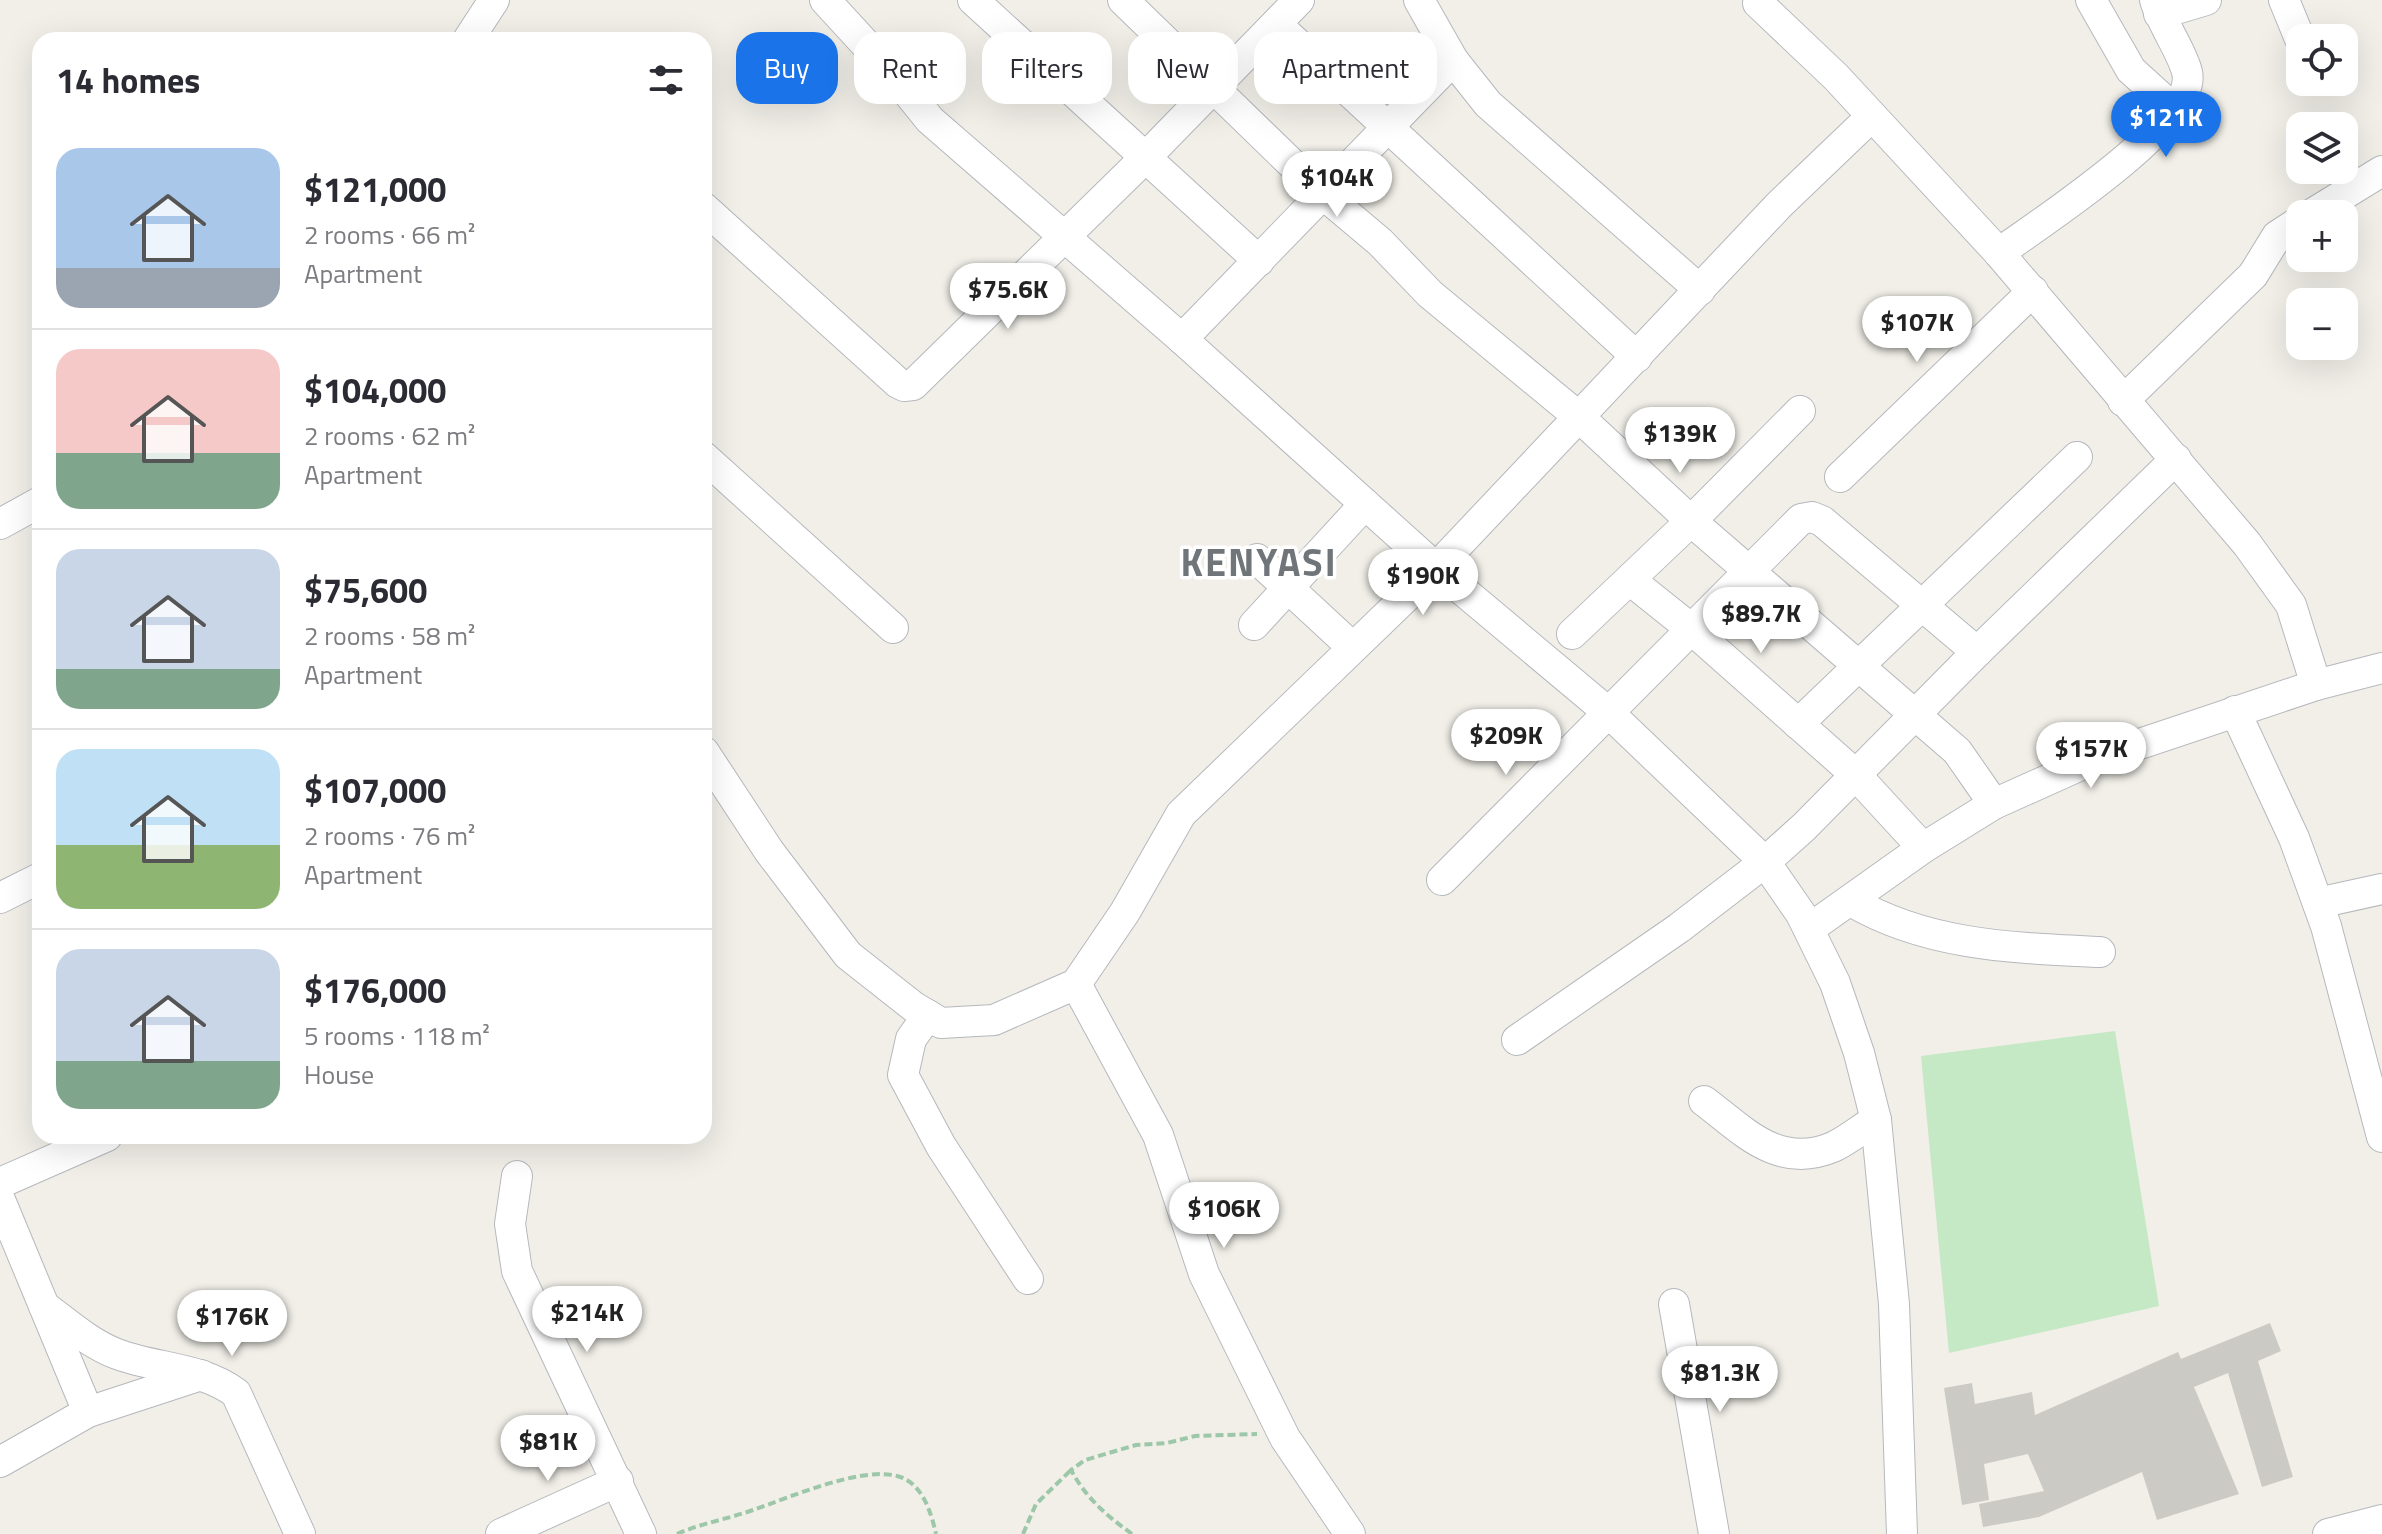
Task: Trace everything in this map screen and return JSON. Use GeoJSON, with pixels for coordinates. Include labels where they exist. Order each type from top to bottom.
{"type":"FeatureCollection","features":[{"type":"Feature","properties":{"kind":"street"},"geometry":{"type":"LineString","coordinates":[[476,32],[494,0]]}},
{"type":"Feature","properties":{"kind":"street"},"geometry":{"type":"LineString","coordinates":[[825,0],[930,120],[1182,339],[1436,568],[1609,713],[1765,862],[1809,929],[1835,983],[1859,1053],[1876,1120],[1894,1304],[1902,1534]]}},
{"type":"Feature","properties":{"kind":"street"},"geometry":{"type":"LineString","coordinates":[[973,0],[1259,261]]}},
{"type":"Feature","properties":{"kind":"street"},"geometry":{"type":"LineString","coordinates":[[1123,0],[1156,32]]}},
{"type":"Feature","properties":{"kind":"street"},"geometry":{"type":"LineString","coordinates":[[1238,62],[1299,0]]}},
{"type":"Feature","properties":{"kind":"street"},"geometry":{"type":"LineString","coordinates":[[1419,0],[1453,60],[1488,104],[1700,290]]}},
{"type":"Feature","properties":{"kind":"street"},"geometry":{"type":"LineString","coordinates":[[2091,0],[2131,70],[2175,110]]}},
{"type":"Feature","properties":{"kind":"street"},"geometry":{"type":"LineString","coordinates":[[1999,253],[2132,157],[2175,110],[2186,91],[2187,73],[2157,7],[2206,0]]}},
{"type":"Feature","properties":{"kind":"street"},"geometry":{"type":"LineString","coordinates":[[2284,0],[2294,24]]}},
{"type":"Feature","properties":{"kind":"street"},"geometry":{"type":"LineString","coordinates":[[1758,3],[1836,77],[1999,253],[2247,544],[2291,605],[2316,685]]}},
{"type":"Feature","properties":{"kind":"street"},"geometry":{"type":"LineString","coordinates":[[1276,24],[1637,357]]}},
{"type":"Feature","properties":{"kind":"street"},"geometry":{"type":"LineString","coordinates":[[1182,339],[1453,60]]}},
{"type":"Feature","properties":{"kind":"street"},"geometry":{"type":"LineString","coordinates":[[712,215],[904,386],[913,385],[1065,238],[1197,104]]}},
{"type":"Feature","properties":{"kind":"street"},"geometry":{"type":"LineString","coordinates":[[1230,104],[1323,194],[1380,242],[1430,294],[1579,417],[1747,571],[1917,714],[1957,751],[1994,804]]}},
{"type":"Feature","properties":{"kind":"street"},"geometry":{"type":"LineString","coordinates":[[712,764],[769,851],[848,955],[914,1007],[941,1023],[994,1020],[1076,984],[1125,912],[1181,814],[1436,568],[1779,205],[1872,116]]}},
{"type":"Feature","properties":{"kind":"street"},"geometry":{"type":"LineString","coordinates":[[2335,200],[2382,171]]}},
{"type":"Feature","properties":{"kind":"street"},"geometry":{"type":"LineString","coordinates":[[2123,401],[2253,275],[2277,236],[2286,230]]}},
{"type":"Feature","properties":{"kind":"street"},"geometry":{"type":"LineString","coordinates":[[1840,477],[2033,291]]}},
{"type":"Feature","properties":{"kind":"street"},"geometry":{"type":"LineString","coordinates":[[1572,634],[1691,521],[1800,411]]}},
{"type":"Feature","properties":{"kind":"street"},"geometry":{"type":"LineString","coordinates":[[1798,724],[2077,457]]}},
{"type":"Feature","properties":{"kind":"street"},"geometry":{"type":"LineString","coordinates":[[1517,1040],[1679,928],[1765,862],[2176,459]]}},
{"type":"Feature","properties":{"kind":"street"},"geometry":{"type":"LineString","coordinates":[[712,464],[893,628]]}},
{"type":"Feature","properties":{"kind":"street"},"geometry":{"type":"LineString","coordinates":[[1254,625],[1365,504]]}},
{"type":"Feature","properties":{"kind":"street"},"geometry":{"type":"LineString","coordinates":[[0,524],[32,506]]}},
{"type":"Feature","properties":{"kind":"street"},"geometry":{"type":"LineString","coordinates":[[1442,880],[1801,519],[1812,517],[1822,521],[1977,652]]}},
{"type":"Feature","properties":{"kind":"street"},"geometry":{"type":"LineString","coordinates":[[1257,559],[1352,647]]}},
{"type":"Feature","properties":{"kind":"street"},"geometry":{"type":"LineString","coordinates":[[1630,580],[1690,628],[1855,774],[1923,848]]}},
{"type":"Feature","properties":{"kind":"street"},"geometry":{"type":"LineString","coordinates":[[1809,929],[1923,848],[1994,804],[2092,760],[2316,685],[2382,668]]}},
{"type":"Feature","properties":{"kind":"street"},"geometry":{"type":"LineString","coordinates":[[2235,711],[2294,838],[2326,926],[2382,1137]]}},
{"type":"Feature","properties":{"kind":"street"},"geometry":{"type":"LineString","coordinates":[[0,898],[32,882]]}},
{"type":"Feature","properties":{"kind":"street"},"geometry":{"type":"LineString","coordinates":[[2318,903],[2382,889]]}},
{"type":"Feature","properties":{"kind":"street"},"geometry":{"type":"LineString","coordinates":[[1851,901],[1880,918],[1934,936],[2032,948],[2100,952]]}},
{"type":"Feature","properties":{"kind":"street"},"geometry":{"type":"LineString","coordinates":[[1076,984],[1158,1135],[1204,1274],[1285,1438],[1350,1534]]}},
{"type":"Feature","properties":{"kind":"street"},"geometry":{"type":"LineString","coordinates":[[928,1015],[911,1039],[903,1075],[941,1146],[1028,1279]]}},
{"type":"Feature","properties":{"kind":"street"},"geometry":{"type":"LineString","coordinates":[[1704,1101],[1766,1148],[1798,1155],[1833,1147],[1876,1120]]}},
{"type":"Feature","properties":{"kind":"street"},"geometry":{"type":"LineString","coordinates":[[0,1183],[89,1144]]}},
{"type":"Feature","properties":{"kind":"street"},"geometry":{"type":"LineString","coordinates":[[517,1176],[510,1224],[517,1271],[641,1534]]}},
{"type":"Feature","properties":{"kind":"street"},"geometry":{"type":"LineString","coordinates":[[0,1200],[88,1412]]}},
{"type":"Feature","properties":{"kind":"street"},"geometry":{"type":"LineString","coordinates":[[1674,1304],[1714,1534]]}},
{"type":"Feature","properties":{"kind":"street"},"geometry":{"type":"LineString","coordinates":[[44,1306],[82,1334],[120,1355],[201,1375],[222,1383],[236,1393],[300,1534]]}},
{"type":"Feature","properties":{"kind":"street"},"geometry":{"type":"LineString","coordinates":[[0,1462],[88,1412],[201,1375]]}},
{"type":"Feature","properties":{"kind":"street"},"geometry":{"type":"LineString","coordinates":[[501,1534],[618,1481]]}},
{"type":"Feature","properties":{"kind":"street"},"geometry":{"type":"LineString","coordinates":[[2328,1534],[2382,1520]]}},
{"type":"Feature","properties":{"kind":"path"},"geometry":{"type":"LineString","coordinates":[[1023,1534],[1036,1504],[1085,1460],[1136,1445],[1167,1443],[1195,1436],[1253,1433],[1285,1438]]}},
{"type":"Feature","properties":{"kind":"path"},"geometry":{"type":"LineString","coordinates":[[1071,1470],[1089,1497],[1108,1517],[1132,1534]]}},
{"type":"Feature","properties":{"kind":"path"},"geometry":{"type":"LineString","coordinates":[[677,1534],[702,1523],[871,1475],[898,1476],[921,1493],[936,1534]]}},
{"type":"Feature","properties":{"kind":"green space"},"geometry":{"type":"Polygon","coordinates":[[[2115,1031],[2159,1306],[1949,1353],[1921,1056],[2115,1031]]]}},
{"type":"Feature","properties":{"kind":"building"},"geometry":{"type":"Polygon","coordinates":[[[2270,1323],[2281,1351],[2258,1361],[2293,1477],[2262,1487],[2228,1373],[2194,1387],[2239,1494],[2157,1520],[2142,1472],[2039,1517],[1983,1527],[1979,1504],[2044,1491],[2028,1454],[1984,1464],[1989,1500],[1962,1505],[1944,1388],[1972,1383],[1975,1404],[2032,1392],[2035,1415],[2178,1352],[2181,1359],[2270,1323]]]}},
{"type":"Feature","properties":{"kind":"district","name":"KENYASI"},"geometry":{"type":"Point","coordinates":[1259,562]}}]}
